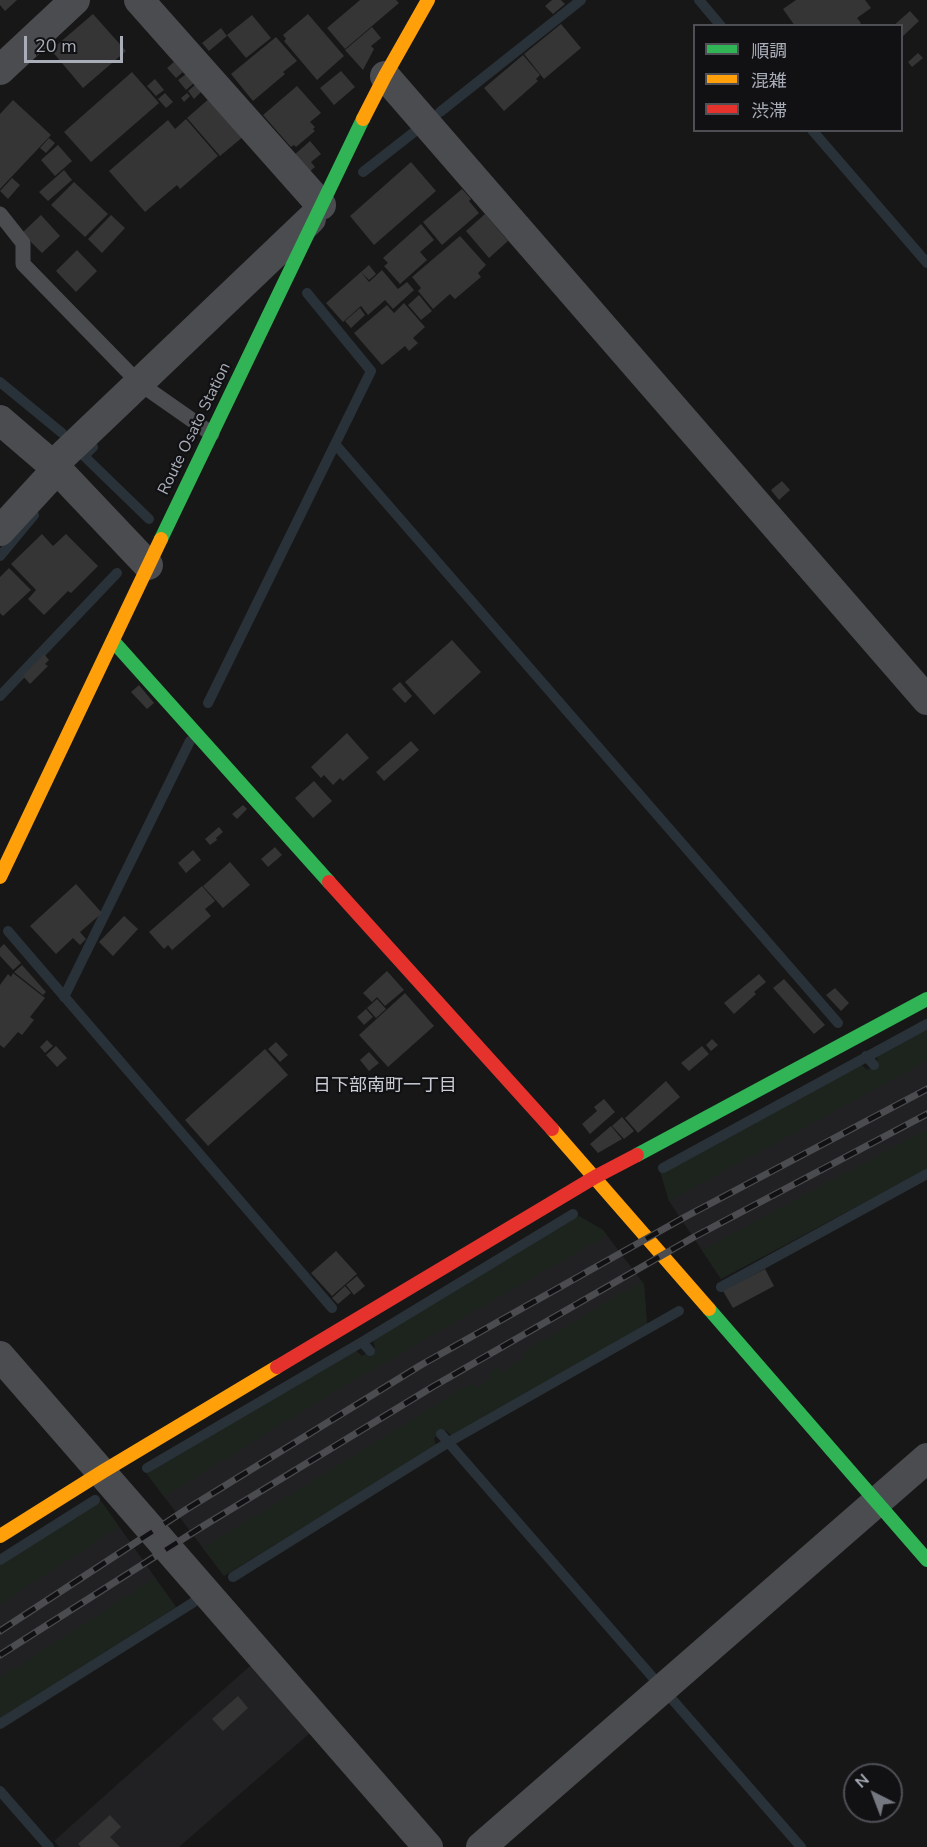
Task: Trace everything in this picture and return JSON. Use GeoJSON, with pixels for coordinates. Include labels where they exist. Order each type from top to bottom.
{"type":"FeatureCollection","features":[{"type":"Feature","properties":{"kind":"street"},"geometry":{"type":"LineString","coordinates":[[0,70],[75,0]]}},
{"type":"Feature","properties":{"kind":"street"},"geometry":{"type":"LineString","coordinates":[[0,531],[55,467],[319,210],[139,0]]}},
{"type":"Feature","properties":{"kind":"street","name":"Route Osato Station"},"geometry":{"type":"LineString","coordinates":[[0,877],[319,210],[385,76],[428,0]]}},
{"type":"Feature","properties":{"kind":"street"},"geometry":{"type":"LineString","coordinates":[[385,76],[927,699]]}},
{"type":"Feature","properties":{"kind":"street"},"geometry":{"type":"LineString","coordinates":[[0,420],[55,467],[148,565]]}},
{"type":"Feature","properties":{"kind":"street"},"geometry":{"type":"LineString","coordinates":[[113,641],[595,1177],[927,1560]]}},
{"type":"Feature","properties":{"kind":"street"},"geometry":{"type":"LineString","coordinates":[[0,1536],[102,1472],[595,1177],[927,999]]}},
{"type":"Feature","properties":{"kind":"street"},"geometry":{"type":"LineString","coordinates":[[0,1356],[428,1847]]}},
{"type":"Feature","properties":{"kind":"street"},"geometry":{"type":"LineString","coordinates":[[481,1847],[927,1458]]}},
{"type":"Feature","properties":{"kind":"lane"},"geometry":{"type":"LineString","coordinates":[[0,214],[23,243],[23,264],[139,383],[212,434]]}},
{"type":"Feature","properties":{"kind":"shaded area"},"geometry":{"type":"Polygon","coordinates":[[[927,1028],[927,1169],[721,1279],[669,1201],[660,1171],[859,1063],[867,1070],[878,1063],[877,1054],[927,1028]]]}},
{"type":"Feature","properties":{"kind":"shaded area"},"geometry":{"type":"Polygon","coordinates":[[[927,1028],[927,1061],[669,1201],[660,1171],[859,1063],[867,1070],[878,1063],[877,1054],[927,1028]]]}},
{"type":"Feature","properties":{"kind":"shaded area"},"geometry":{"type":"Polygon","coordinates":[[[927,1129],[927,1169],[721,1279],[702,1250],[927,1129]]]}},
{"type":"Feature","properties":{"kind":"shaded area"},"geometry":{"type":"Polygon","coordinates":[[[579,1216],[603,1230],[644,1284],[647,1324],[453,1437],[446,1430],[434,1438],[436,1446],[224,1576],[147,1474],[355,1350],[362,1356],[375,1348],[373,1340],[579,1216]]]}},
{"type":"Feature","properties":{"kind":"shaded area"},"geometry":{"type":"Polygon","coordinates":[[[579,1216],[603,1230],[607,1235],[330,1394],[164,1497],[147,1474],[355,1350],[362,1356],[375,1348],[373,1340],[579,1216]]]}},
{"type":"Feature","properties":{"kind":"shaded area"},"geometry":{"type":"Polygon","coordinates":[[[642,1281],[647,1324],[453,1437],[446,1430],[434,1438],[436,1446],[224,1576],[203,1548],[472,1383],[475,1388],[490,1379],[488,1374],[498,1367],[502,1372],[526,1357],[523,1352],[642,1281]]]}},
{"type":"Feature","properties":{"kind":"shaded area"},"geometry":{"type":"Polygon","coordinates":[[[101,1501],[176,1607],[0,1719],[0,1565],[101,1501]]]}},
{"type":"Feature","properties":{"kind":"shaded area"},"geometry":{"type":"Polygon","coordinates":[[[101,1501],[119,1527],[0,1604],[0,1565],[101,1501]]]}},
{"type":"Feature","properties":{"kind":"shaded area"},"geometry":{"type":"Polygon","coordinates":[[[155,1578],[176,1607],[0,1719],[0,1678],[155,1578]]]}},
{"type":"Feature","properties":{"kind":"shaded area"},"geometry":{"type":"Polygon","coordinates":[[[251,1665],[310,1733],[179,1847],[59,1847],[54,1841],[251,1665]]]}},
{"type":"Feature","properties":{"kind":"building"},"geometry":{"type":"Polygon","coordinates":[[[0,0],[17,0],[5,11],[0,5],[0,0]]]}},
{"type":"Feature","properties":{"kind":"building"},"geometry":{"type":"Polygon","coordinates":[[[360,0],[396,0],[399,3],[345,49],[327,28],[360,0]]]}},
{"type":"Feature","properties":{"kind":"building"},"geometry":{"type":"Polygon","coordinates":[[[552,0],[561,0],[565,4],[553,14],[545,6],[552,0]]]}},
{"type":"Feature","properties":{"kind":"building"},"geometry":{"type":"Polygon","coordinates":[[[796,0],[865,0],[871,8],[857,18],[860,24],[794,24],[783,9],[796,0]]]}},
{"type":"Feature","properties":{"kind":"building"},"geometry":{"type":"Polygon","coordinates":[[[910,11],[919,21],[903,36],[903,24],[895,24],[910,11]]]}},
{"type":"Feature","properties":{"kind":"building"},"geometry":{"type":"Polygon","coordinates":[[[93,14],[126,51],[83,88],[51,50],[93,14]]]}},
{"type":"Feature","properties":{"kind":"building"},"geometry":{"type":"Polygon","coordinates":[[[308,14],[344,56],[317,80],[284,41],[286,39],[283,35],[308,14]]]}},
{"type":"Feature","properties":{"kind":"building"},"geometry":{"type":"Polygon","coordinates":[[[252,15],[271,38],[246,58],[227,35],[252,15]]]}},
{"type":"Feature","properties":{"kind":"building"},"geometry":{"type":"Polygon","coordinates":[[[561,24],[581,48],[544,79],[524,54],[561,24]]]}},
{"type":"Feature","properties":{"kind":"building"},"geometry":{"type":"Polygon","coordinates":[[[372,27],[381,38],[371,46],[374,49],[363,70],[345,50],[372,27]]]}},
{"type":"Feature","properties":{"kind":"building"},"geometry":{"type":"Polygon","coordinates":[[[221,28],[227,36],[209,51],[202,43],[221,28]]]}},
{"type":"Feature","properties":{"kind":"building"},"geometry":{"type":"Polygon","coordinates":[[[276,37],[297,61],[253,101],[231,74],[276,37]]]}},
{"type":"Feature","properties":{"kind":"building"},"geometry":{"type":"Polygon","coordinates":[[[918,53],[923,58],[912,67],[908,62],[918,53]]]}},
{"type":"Feature","properties":{"kind":"building"},"geometry":{"type":"Polygon","coordinates":[[[523,55],[540,75],[536,79],[538,81],[504,111],[484,88],[523,55]]]}},
{"type":"Feature","properties":{"kind":"building"},"geometry":{"type":"Polygon","coordinates":[[[174,62],[183,72],[176,78],[167,68],[174,62]]]}},
{"type":"Feature","properties":{"kind":"building"},"geometry":{"type":"Polygon","coordinates":[[[341,71],[355,87],[334,105],[320,88],[341,71]]]}},
{"type":"Feature","properties":{"kind":"building"},"geometry":{"type":"Polygon","coordinates":[[[132,72],[159,103],[91,162],[64,132],[132,72]]]}},
{"type":"Feature","properties":{"kind":"building"},"geometry":{"type":"Polygon","coordinates":[[[186,74],[194,83],[186,90],[178,80],[186,74]]]}},
{"type":"Feature","properties":{"kind":"building"},"geometry":{"type":"Polygon","coordinates":[[[155,79],[164,90],[156,96],[147,86],[155,79]]]}},
{"type":"Feature","properties":{"kind":"building"},"geometry":{"type":"Polygon","coordinates":[[[196,84],[202,91],[194,99],[188,91],[196,84]]]}},
{"type":"Feature","properties":{"kind":"building"},"geometry":{"type":"Polygon","coordinates":[[[297,86],[321,113],[310,122],[315,127],[313,129],[315,131],[296,147],[294,145],[291,147],[263,115],[297,86]]]}},
{"type":"Feature","properties":{"kind":"building"},"geometry":{"type":"Polygon","coordinates":[[[165,93],[173,102],[166,108],[158,99],[165,93]]]}},
{"type":"Feature","properties":{"kind":"building"},"geometry":{"type":"Polygon","coordinates":[[[187,93],[190,96],[184,102],[181,98],[187,93]]]}},
{"type":"Feature","properties":{"kind":"building"},"geometry":{"type":"Polygon","coordinates":[[[211,97],[244,136],[220,156],[187,118],[211,97]]]}},
{"type":"Feature","properties":{"kind":"building"},"geometry":{"type":"Polygon","coordinates":[[[13,100],[51,135],[0,189],[0,114],[13,100]]]}},
{"type":"Feature","properties":{"kind":"building"},"geometry":{"type":"Polygon","coordinates":[[[186,119],[218,156],[180,189],[177,185],[145,212],[109,171],[168,120],[175,129],[186,119]]]}},
{"type":"Feature","properties":{"kind":"building"},"geometry":{"type":"Polygon","coordinates":[[[49,138],[55,143],[46,153],[40,148],[49,138]]]}},
{"type":"Feature","properties":{"kind":"building"},"geometry":{"type":"Polygon","coordinates":[[[310,141],[321,154],[311,162],[315,167],[308,173],[293,156],[310,141]]]}},
{"type":"Feature","properties":{"kind":"building"},"geometry":{"type":"Polygon","coordinates":[[[58,145],[72,161],[55,176],[41,160],[58,145]]]}},
{"type":"Feature","properties":{"kind":"building"},"geometry":{"type":"Polygon","coordinates":[[[411,162],[436,191],[374,245],[350,216],[411,162]]]}},
{"type":"Feature","properties":{"kind":"building"},"geometry":{"type":"Polygon","coordinates":[[[64,170],[72,180],[48,201],[39,192],[64,170]]]}},
{"type":"Feature","properties":{"kind":"building"},"geometry":{"type":"Polygon","coordinates":[[[12,178],[20,185],[8,199],[0,191],[12,178]]]}},
{"type":"Feature","properties":{"kind":"building"},"geometry":{"type":"Polygon","coordinates":[[[74,182],[108,214],[85,237],[51,205],[74,182]]]}},
{"type":"Feature","properties":{"kind":"building"},"geometry":{"type":"Polygon","coordinates":[[[462,189],[479,213],[442,245],[423,222],[462,189]]]}},
{"type":"Feature","properties":{"kind":"building"},"geometry":{"type":"Polygon","coordinates":[[[485,214],[508,241],[489,258],[466,231],[485,214]]]}},
{"type":"Feature","properties":{"kind":"building"},"geometry":{"type":"Polygon","coordinates":[[[41,215],[60,236],[42,253],[22,233],[41,215]]]}},
{"type":"Feature","properties":{"kind":"building"},"geometry":{"type":"Polygon","coordinates":[[[111,215],[125,228],[102,253],[88,239],[111,215]]]}},
{"type":"Feature","properties":{"kind":"building"},"geometry":{"type":"Polygon","coordinates":[[[421,224],[434,240],[420,252],[427,260],[400,284],[384,266],[388,263],[383,258],[421,224]]]}},
{"type":"Feature","properties":{"kind":"building"},"geometry":{"type":"Polygon","coordinates":[[[460,236],[486,265],[478,273],[481,277],[455,299],[450,294],[433,309],[418,291],[421,288],[412,277],[460,236]]]}},
{"type":"Feature","properties":{"kind":"building"},"geometry":{"type":"Polygon","coordinates":[[[77,250],[97,271],[76,292],[56,271],[77,250]]]}},
{"type":"Feature","properties":{"kind":"building"},"geometry":{"type":"Polygon","coordinates":[[[369,265],[376,274],[369,280],[361,272],[369,265]]]}},
{"type":"Feature","properties":{"kind":"building"},"geometry":{"type":"Polygon","coordinates":[[[382,270],[398,289],[407,282],[414,290],[393,309],[385,300],[368,315],[361,306],[343,322],[326,303],[361,272],[369,282],[382,270]]]}},
{"type":"Feature","properties":{"kind":"building"},"geometry":{"type":"Polygon","coordinates":[[[419,295],[432,311],[421,320],[408,305],[419,295]]]}},
{"type":"Feature","properties":{"kind":"building"},"geometry":{"type":"Polygon","coordinates":[[[404,303],[425,327],[413,338],[418,343],[409,351],[405,346],[382,365],[354,333],[387,305],[394,313],[404,303]]]}},
{"type":"Feature","properties":{"kind":"building"},"geometry":{"type":"Polygon","coordinates":[[[360,308],[365,315],[351,328],[345,321],[360,308]]]}},
{"type":"Feature","properties":{"kind":"building"},"geometry":{"type":"Polygon","coordinates":[[[782,481],[790,490],[779,500],[771,490],[782,481]]]}},
{"type":"Feature","properties":{"kind":"building"},"geometry":{"type":"Polygon","coordinates":[[[42,534],[53,546],[66,534],[98,566],[71,593],[68,591],[44,615],[28,599],[36,590],[11,564],[42,534]]]}},
{"type":"Feature","properties":{"kind":"building"},"geometry":{"type":"Polygon","coordinates":[[[9,568],[31,590],[3,616],[0,613],[0,577],[9,568]]]}},
{"type":"Feature","properties":{"kind":"building"},"geometry":{"type":"Polygon","coordinates":[[[452,640],[481,672],[434,715],[405,682],[452,640]]]}},
{"type":"Feature","properties":{"kind":"building"},"geometry":{"type":"Polygon","coordinates":[[[44,654],[49,660],[45,664],[48,666],[30,684],[23,676],[44,654]]]}},
{"type":"Feature","properties":{"kind":"building"},"geometry":{"type":"Polygon","coordinates":[[[400,682],[412,696],[405,703],[392,689],[400,682]]]}},
{"type":"Feature","properties":{"kind":"building"},"geometry":{"type":"Polygon","coordinates":[[[139,685],[154,703],[147,709],[131,692],[139,685]]]}},
{"type":"Feature","properties":{"kind":"building"},"geometry":{"type":"Polygon","coordinates":[[[347,733],[369,758],[343,781],[340,778],[333,785],[324,775],[321,778],[311,767],[347,733]]]}},
{"type":"Feature","properties":{"kind":"building"},"geometry":{"type":"Polygon","coordinates":[[[411,741],[419,750],[384,781],[376,772],[411,741]]]}},
{"type":"Feature","properties":{"kind":"building"},"geometry":{"type":"Polygon","coordinates":[[[314,781],[332,801],[313,818],[295,798],[314,781]]]}},
{"type":"Feature","properties":{"kind":"building"},"geometry":{"type":"Polygon","coordinates":[[[243,805],[247,809],[237,819],[232,814],[243,805]]]}},
{"type":"Feature","properties":{"kind":"building"},"geometry":{"type":"Polygon","coordinates":[[[219,827],[223,832],[210,845],[205,839],[219,827]]]}},
{"type":"Feature","properties":{"kind":"building"},"geometry":{"type":"Polygon","coordinates":[[[275,847],[282,855],[268,867],[261,859],[275,847]]]}},
{"type":"Feature","properties":{"kind":"building"},"geometry":{"type":"Polygon","coordinates":[[[193,850],[201,860],[186,873],[178,863],[193,850]]]}},
{"type":"Feature","properties":{"kind":"building"},"geometry":{"type":"Polygon","coordinates":[[[230,862],[250,885],[223,908],[203,886],[230,862]]]}},
{"type":"Feature","properties":{"kind":"building"},"geometry":{"type":"Polygon","coordinates":[[[76,884],[102,913],[80,932],[86,939],[80,945],[73,938],[56,954],[30,926],[76,884]]]}},
{"type":"Feature","properties":{"kind":"building"},"geometry":{"type":"Polygon","coordinates":[[[202,886],[215,901],[205,909],[211,916],[172,950],[168,945],[164,949],[149,932],[202,886]]]}},
{"type":"Feature","properties":{"kind":"building"},"geometry":{"type":"Polygon","coordinates":[[[124,916],[138,929],[113,956],[99,942],[124,916]]]}},
{"type":"Feature","properties":{"kind":"building"},"geometry":{"type":"Polygon","coordinates":[[[4,944],[21,963],[13,970],[0,956],[0,948],[4,944]]]}},
{"type":"Feature","properties":{"kind":"building"},"geometry":{"type":"Polygon","coordinates":[[[22,965],[46,992],[43,995],[14,972],[22,965]]]}},
{"type":"Feature","properties":{"kind":"building"},"geometry":{"type":"Polygon","coordinates":[[[387,971],[404,990],[385,1006],[377,997],[372,1002],[363,993],[387,971]]]}},
{"type":"Feature","properties":{"kind":"building"},"geometry":{"type":"Polygon","coordinates":[[[13,973],[45,998],[30,1017],[34,1020],[22,1035],[18,1032],[4,1048],[0,1045],[0,985],[8,974],[11,977],[13,973]]]}},
{"type":"Feature","properties":{"kind":"building"},"geometry":{"type":"Polygon","coordinates":[[[759,974],[766,982],[734,1014],[724,1003],[759,974]]]}},
{"type":"Feature","properties":{"kind":"building"},"geometry":{"type":"Polygon","coordinates":[[[784,979],[825,1025],[814,1034],[773,988],[784,979]]]}},
{"type":"Feature","properties":{"kind":"building"},"geometry":{"type":"Polygon","coordinates":[[[835,988],[849,1003],[841,1011],[826,995],[835,988]]]}},
{"type":"Feature","properties":{"kind":"building"},"geometry":{"type":"Polygon","coordinates":[[[405,993],[434,1026],[388,1067],[359,1035],[405,993]]]}},
{"type":"Feature","properties":{"kind":"building"},"geometry":{"type":"Polygon","coordinates":[[[377,999],[386,1009],[376,1018],[367,1008],[377,999]]]}},
{"type":"Feature","properties":{"kind":"building"},"geometry":{"type":"Polygon","coordinates":[[[366,1009],[373,1017],[364,1025],[357,1017],[366,1009]]]}},
{"type":"Feature","properties":{"kind":"building"},"geometry":{"type":"Polygon","coordinates":[[[712,1039],[718,1045],[711,1051],[706,1045],[712,1039]]]}},
{"type":"Feature","properties":{"kind":"building"},"geometry":{"type":"Polygon","coordinates":[[[47,1040],[53,1046],[45,1053],[40,1047],[47,1040]]]}},
{"type":"Feature","properties":{"kind":"building"},"geometry":{"type":"Polygon","coordinates":[[[276,1042],[288,1055],[280,1062],[268,1049],[276,1042]]]}},
{"type":"Feature","properties":{"kind":"building"},"geometry":{"type":"Polygon","coordinates":[[[56,1046],[67,1058],[57,1067],[46,1055],[56,1046]]]}},
{"type":"Feature","properties":{"kind":"building"},"geometry":{"type":"Polygon","coordinates":[[[702,1046],[709,1054],[689,1071],[681,1063],[702,1046]]]}},
{"type":"Feature","properties":{"kind":"building"},"geometry":{"type":"Polygon","coordinates":[[[265,1049],[288,1075],[208,1146],[185,1120],[265,1049]]]}},
{"type":"Feature","properties":{"kind":"building"},"geometry":{"type":"Polygon","coordinates":[[[369,1052],[379,1063],[369,1071],[360,1060],[369,1052]]]}},
{"type":"Feature","properties":{"kind":"building"},"geometry":{"type":"Polygon","coordinates":[[[666,1081],[680,1097],[638,1133],[625,1118],[666,1081]]]}},
{"type":"Feature","properties":{"kind":"building"},"geometry":{"type":"Polygon","coordinates":[[[604,1099],[615,1112],[590,1134],[582,1124],[597,1111],[594,1107],[604,1099]]]}},
{"type":"Feature","properties":{"kind":"building"},"geometry":{"type":"Polygon","coordinates":[[[622,1117],[634,1131],[624,1139],[612,1126],[622,1117]]]}},
{"type":"Feature","properties":{"kind":"building"},"geometry":{"type":"Polygon","coordinates":[[[611,1126],[622,1139],[598,1153],[590,1144],[611,1126]]]}},
{"type":"Feature","properties":{"kind":"building"},"geometry":{"type":"Polygon","coordinates":[[[336,1251],[357,1274],[332,1296],[311,1273],[336,1251]]]}},
{"type":"Feature","properties":{"kind":"building"},"geometry":{"type":"Polygon","coordinates":[[[765,1269],[774,1286],[733,1308],[723,1291],[765,1269]]]}},
{"type":"Feature","properties":{"kind":"building"},"geometry":{"type":"Polygon","coordinates":[[[357,1276],[365,1286],[354,1295],[346,1285],[357,1276]]]}},
{"type":"Feature","properties":{"kind":"building"},"geometry":{"type":"Polygon","coordinates":[[[345,1286],[351,1293],[338,1304],[332,1298],[345,1286]]]}},
{"type":"Feature","properties":{"kind":"building"},"geometry":{"type":"Polygon","coordinates":[[[238,1696],[248,1708],[223,1731],[212,1719],[238,1696]]]}},
{"type":"Feature","properties":{"kind":"building"},"geometry":{"type":"Polygon","coordinates":[[[110,1815],[121,1827],[110,1837],[120,1847],[81,1847],[78,1844],[110,1815]]]}},
{"type":"Feature","properties":{"kind":"waterway"},"geometry":{"type":"LineString","coordinates":[[440,112],[581,0]]}},
{"type":"Feature","properties":{"kind":"waterway"},"geometry":{"type":"LineString","coordinates":[[699,0],[719,24]]}},
{"type":"Feature","properties":{"kind":"waterway"},"geometry":{"type":"LineString","coordinates":[[363,172],[418,129]]}},
{"type":"Feature","properties":{"kind":"waterway"},"geometry":{"type":"LineString","coordinates":[[814,132],[927,263]]}},
{"type":"Feature","properties":{"kind":"waterway"},"geometry":{"type":"LineString","coordinates":[[208,703],[371,371],[307,293]]}},
{"type":"Feature","properties":{"kind":"waterway"},"geometry":{"type":"LineString","coordinates":[[0,382],[62,433]]}},
{"type":"Feature","properties":{"kind":"waterway"},"geometry":{"type":"LineString","coordinates":[[335,444],[838,1023]]}},
{"type":"Feature","properties":{"kind":"waterway"},"geometry":{"type":"LineString","coordinates":[[93,447],[84,456],[149,519]]}},
{"type":"Feature","properties":{"kind":"waterway"},"geometry":{"type":"LineString","coordinates":[[0,556],[34,515]]}},
{"type":"Feature","properties":{"kind":"waterway"},"geometry":{"type":"LineString","coordinates":[[0,696],[117,573]]}},
{"type":"Feature","properties":{"kind":"waterway"},"geometry":{"type":"LineString","coordinates":[[64,997],[190,741]]}},
{"type":"Feature","properties":{"kind":"waterway"},"geometry":{"type":"LineString","coordinates":[[8,931],[332,1308]]}},
{"type":"Feature","properties":{"kind":"waterway"},"geometry":{"type":"LineString","coordinates":[[663,1168],[927,1024]]}},
{"type":"Feature","properties":{"kind":"waterway"},"geometry":{"type":"LineString","coordinates":[[866,1056],[874,1065]]}},
{"type":"Feature","properties":{"kind":"waterway"},"geometry":{"type":"LineString","coordinates":[[721,1287],[927,1174]]}},
{"type":"Feature","properties":{"kind":"waterway"},"geometry":{"type":"LineString","coordinates":[[147,1468],[362,1342],[573,1214]]}},
{"type":"Feature","properties":{"kind":"waterway"},"geometry":{"type":"LineString","coordinates":[[233,1577],[449,1442],[679,1311]]}},
{"type":"Feature","properties":{"kind":"waterway"},"geometry":{"type":"LineString","coordinates":[[362,1342],[370,1351]]}},
{"type":"Feature","properties":{"kind":"waterway"},"geometry":{"type":"LineString","coordinates":[[441,1434],[655,1680]]}},
{"type":"Feature","properties":{"kind":"waterway"},"geometry":{"type":"LineString","coordinates":[[0,1560],[95,1500]]}},
{"type":"Feature","properties":{"kind":"waterway"},"geometry":{"type":"LineString","coordinates":[[0,1724],[194,1602]]}},
{"type":"Feature","properties":{"kind":"waterway"},"geometry":{"type":"LineString","coordinates":[[671,1698],[801,1847]]}},
{"type":"Feature","properties":{"kind":"waterway"},"geometry":{"type":"LineString","coordinates":[[0,1791],[49,1847]]}},
{"type":"Feature","properties":{"kind":"railway"},"geometry":{"type":"LineString","coordinates":[[0,1631],[187,1509],[421,1365],[685,1217],[927,1089]]}},
{"type":"Feature","properties":{"kind":"railway"},"geometry":{"type":"LineString","coordinates":[[0,1655],[200,1528],[434,1386],[694,1237],[927,1114]]}},
{"type":"Feature","properties":{"kind":"traffic: fast"},"geometry":{"type":"LineString","coordinates":[[161,539],[363,119]]}},
{"type":"Feature","properties":{"kind":"traffic: fast"},"geometry":{"type":"LineString","coordinates":[[113,641],[329,882]]}},
{"type":"Feature","properties":{"kind":"traffic: fast"},"geometry":{"type":"LineString","coordinates":[[637,1155],[927,999]]}},
{"type":"Feature","properties":{"kind":"traffic: fast"},"geometry":{"type":"LineString","coordinates":[[709,1309],[927,1560]]}},
{"type":"Feature","properties":{"kind":"traffic: slow"},"geometry":{"type":"LineString","coordinates":[[363,119],[428,0]]}},
{"type":"Feature","properties":{"kind":"traffic: slow"},"geometry":{"type":"LineString","coordinates":[[0,877],[161,539]]}},
{"type":"Feature","properties":{"kind":"traffic: slow"},"geometry":{"type":"LineString","coordinates":[[552,1129],[709,1309]]}},
{"type":"Feature","properties":{"kind":"traffic: slow"},"geometry":{"type":"LineString","coordinates":[[0,1536],[277,1367]]}},
{"type":"Feature","properties":{"kind":"traffic: jam"},"geometry":{"type":"LineString","coordinates":[[329,882],[552,1129]]}},
{"type":"Feature","properties":{"kind":"traffic: jam"},"geometry":{"type":"LineString","coordinates":[[277,1367],[595,1177],[637,1155]]}},
{"type":"Feature","properties":{"kind":"district","name":"日下部南町一丁目"},"geometry":{"type":"Point","coordinates":[385,1087]}}]}
